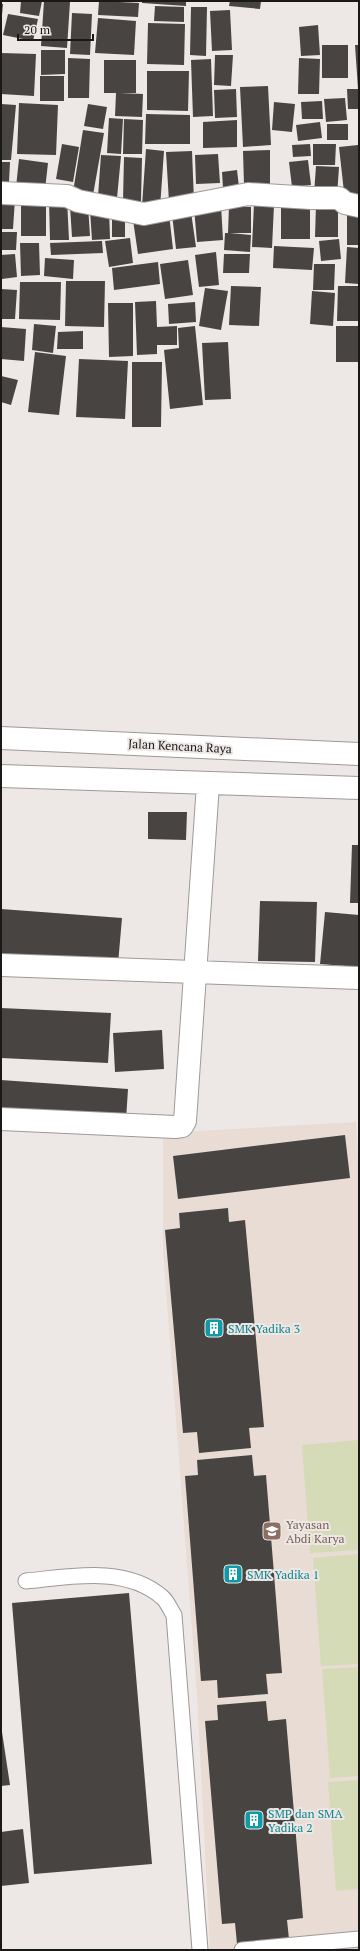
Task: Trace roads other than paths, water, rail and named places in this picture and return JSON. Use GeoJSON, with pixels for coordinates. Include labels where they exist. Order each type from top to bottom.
{"type":"FeatureCollection","features":[{"type":"Feature","properties":{"kind":"street"},"geometry":{"type":"LineString","coordinates":[[1,193],[67,196],[78,201],[144,214],[248,194],[311,198],[339,198],[345,203],[359,206]]}},
{"type":"Feature","properties":{"kind":"street","name":"Jalan Kencana Raya"},"geometry":{"type":"LineString","coordinates":[[1,738],[359,754]]}},
{"type":"Feature","properties":{"kind":"street"},"geometry":{"type":"LineString","coordinates":[[1,776],[359,788]]}},
{"type":"Feature","properties":{"kind":"street"},"geometry":{"type":"LineString","coordinates":[[1,1119],[182,1126],[185,1121],[208,784]]}},
{"type":"Feature","properties":{"kind":"street"},"geometry":{"type":"LineString","coordinates":[[1,965],[359,978]]}},
{"type":"Feature","properties":{"kind":"lane"},"geometry":{"type":"LineString","coordinates":[[26,1581],[98,1574],[146,1586],[163,1598],[174,1615],[200,1950]]}},
{"type":"Feature","properties":{"kind":"lane"},"geometry":{"type":"LineString","coordinates":[[242,1950],[359,1939]]}},
{"type":"Feature","properties":{"kind":"place","name":"SMK Yadika 3"},"geometry":{"type":"Point","coordinates":[214,1328]}},
{"type":"Feature","properties":{"kind":"place","name":"Yayasan Abdi Karya"},"geometry":{"type":"Point","coordinates":[272,1531]}},
{"type":"Feature","properties":{"kind":"place","name":"SMK Yadika 1"},"geometry":{"type":"Point","coordinates":[233,1574]}},
{"type":"Feature","properties":{"kind":"place","name":"SMP dan SMA Yadika 2"},"geometry":{"type":"Point","coordinates":[254,1820]}}]}
